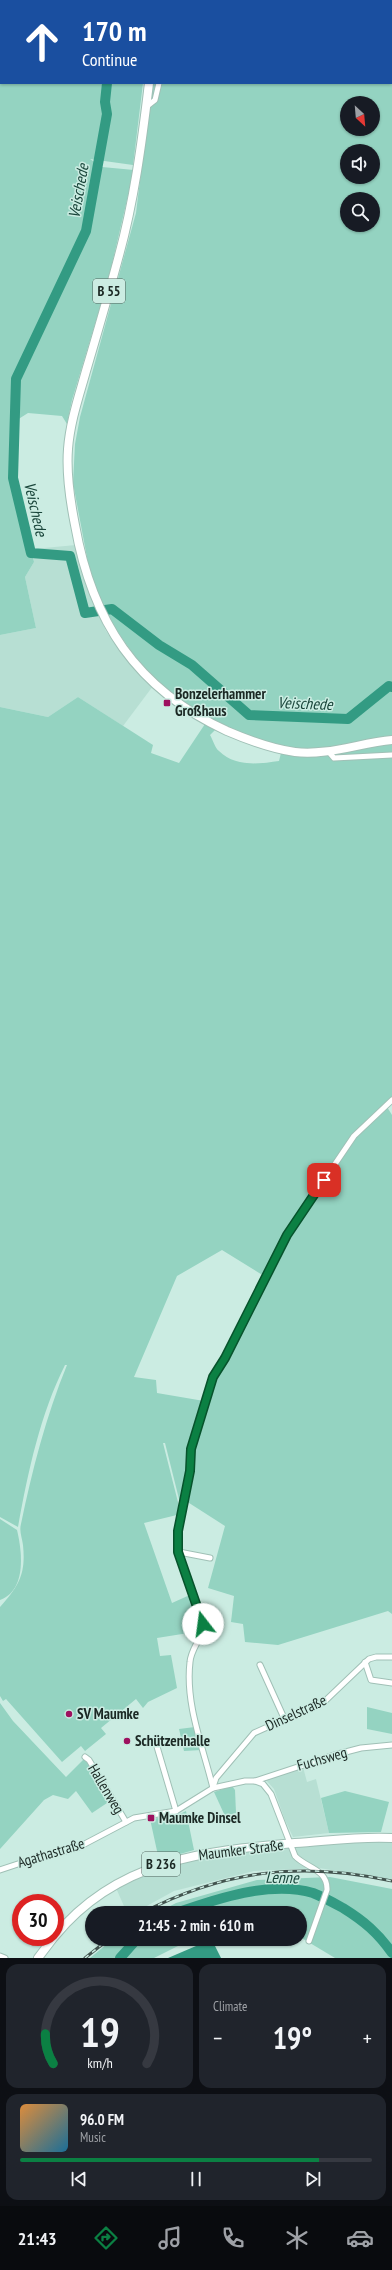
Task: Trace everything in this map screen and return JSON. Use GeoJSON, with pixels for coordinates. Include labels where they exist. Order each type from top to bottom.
{"type":"FeatureCollection","features":[{"type":"Feature","properties":{"kind":"main road","name":"B 55"},"geometry":{"type":"LineString","coordinates":[[149,84],[124,236],[78,398],[68,452],[69,492],[84,568],[95,601],[103,618],[118,642],[141,670],[173,699],[198,716],[236,735],[277,749],[296,753],[328,750],[392,740]]}},
{"type":"Feature","properties":{"kind":"main road","name":"Maumker Straße"},"geometry":{"type":"LineString","coordinates":[[64,1926],[98,1896],[145,1870],[198,1854],[289,1844],[392,1838]]}},
{"type":"Feature","properties":{"kind":"main road","name":"Maumker Straße"},"geometry":{"type":"LineString","coordinates":[[38,1958],[47,1946]]}},
{"type":"Feature","properties":{"kind":"street"},"geometry":{"type":"LineString","coordinates":[[146,106],[155,100],[159,84]]}},
{"type":"Feature","properties":{"kind":"street"},"geometry":{"type":"LineString","coordinates":[[328,750],[334,758],[392,756]]}},
{"type":"Feature","properties":{"kind":"street"},"geometry":{"type":"LineString","coordinates":[[213,1788],[189,1689],[190,1660],[203,1632],[203,1624],[178,1552],[178,1531],[190,1471],[191,1449],[213,1377],[225,1358],[287,1235],[354,1136],[392,1100]]}},
{"type":"Feature","properties":{"kind":"street"},"geometry":{"type":"LineString","coordinates":[[178,1552],[210,1558]]}},
{"type":"Feature","properties":{"kind":"street"},"geometry":{"type":"LineString","coordinates":[[392,1657],[376,1657],[365,1662],[371,1680],[392,1683]]}},
{"type":"Feature","properties":{"kind":"street","name":"Dinselstraße"},"geometry":{"type":"LineString","coordinates":[[213,1788],[216,1778],[251,1736],[258,1730],[328,1699],[365,1662]]}},
{"type":"Feature","properties":{"kind":"street"},"geometry":{"type":"LineString","coordinates":[[260,1665],[284,1718]]}},
{"type":"Feature","properties":{"kind":"street"},"geometry":{"type":"LineString","coordinates":[[155,1740],[176,1811]]}},
{"type":"Feature","properties":{"kind":"street","name":"Fuchsweg"},"geometry":{"type":"LineString","coordinates":[[255,1781],[334,1755],[361,1748],[392,1745]]}},
{"type":"Feature","properties":{"kind":"street","name":"Hallenweg"},"geometry":{"type":"LineString","coordinates":[[85,1757],[89,1760],[126,1822]]}},
{"type":"Feature","properties":{"kind":"street"},"geometry":{"type":"LineString","coordinates":[[255,1781],[263,1784],[270,1794],[289,1844],[299,1860],[314,1867],[321,1873],[327,1882],[326,1890],[309,1941]]}},
{"type":"Feature","properties":{"kind":"street","name":"Agathastraße"},"geometry":{"type":"LineString","coordinates":[[0,1870],[36,1858],[77,1848],[139,1816],[176,1811],[213,1788],[255,1781]]}},
{"type":"Feature","properties":{"kind":"shaded area"},"geometry":{"type":"Polygon","coordinates":[[[0,84],[143,84],[133,165],[90,159],[102,167],[134,170],[108,281],[72,400],[67,424],[62,416],[28,413],[17,420],[18,484],[34,562],[25,577],[36,628],[0,635],[0,84]]]}},
{"type":"Feature","properties":{"kind":"shaded area"},"geometry":{"type":"Polygon","coordinates":[[[152,84],[392,84],[392,737],[325,748],[293,749],[267,743],[220,724],[189,706],[156,680],[138,661],[106,615],[89,568],[73,483],[75,444],[80,417],[136,213],[152,84]]]}},
{"type":"Feature","properties":{"kind":"shaded area"},"geometry":{"type":"Polygon","coordinates":[[[76,545],[88,591],[106,631],[123,654],[153,686],[123,726],[78,697],[48,717],[0,707],[0,635],[36,628],[25,577],[34,562],[33,549],[76,545]]]}},
{"type":"Feature","properties":{"kind":"shaded area"},"geometry":{"type":"Polygon","coordinates":[[[78,697],[153,745],[151,753],[179,763],[205,724],[215,730],[210,735],[219,751],[232,760],[248,763],[279,761],[281,753],[392,743],[392,1098],[353,1133],[286,1234],[264,1276],[222,1250],[177,1276],[134,1377],[156,1380],[157,1393],[204,1401],[189,1451],[189,1471],[181,1507],[165,1443],[163,1443],[181,1514],[144,1523],[172,1603],[192,1594],[198,1612],[201,1631],[157,1638],[160,1656],[171,1655],[177,1688],[148,1702],[143,1708],[136,1699],[101,1728],[106,1734],[85,1751],[81,1746],[62,1762],[6,1699],[3,1701],[0,1696],[0,1607],[12,1593],[20,1579],[22,1572],[24,1555],[20,1527],[25,1504],[52,1404],[67,1365],[65,1365],[56,1384],[42,1424],[26,1486],[18,1527],[0,1517],[0,707],[48,717],[78,697]]]}},
{"type":"Feature","properties":{"kind":"shaded area"},"geometry":{"type":"Polygon","coordinates":[[[387,1107],[392,1115],[392,1614],[388,1611],[278,1645],[245,1642],[243,1624],[231,1622],[234,1596],[208,1588],[225,1526],[186,1501],[192,1451],[215,1375],[288,1235],[355,1134],[387,1107]]]}},
{"type":"Feature","properties":{"kind":"shaded area"},"geometry":{"type":"Polygon","coordinates":[[[0,1519],[17,1530],[21,1559],[19,1579],[15,1588],[9,1595],[0,1600],[0,1519]]]}},
{"type":"Feature","properties":{"kind":"shaded area"},"geometry":{"type":"Polygon","coordinates":[[[0,1703],[13,1721],[66,1777],[84,1759],[86,1760],[110,1801],[92,1813],[76,1791],[68,1799],[53,1795],[44,1800],[0,1849],[0,1703]]]}},
{"type":"Feature","properties":{"kind":"shaded area"},"geometry":{"type":"Polygon","coordinates":[[[367,1707],[392,1713],[392,1734],[367,1729],[367,1707]]]}},
{"type":"Feature","properties":{"kind":"shaded area"},"geometry":{"type":"Polygon","coordinates":[[[195,1727],[201,1750],[184,1751],[179,1729],[195,1727]]]}},
{"type":"Feature","properties":{"kind":"shaded area"},"geometry":{"type":"Polygon","coordinates":[[[303,1767],[307,1782],[316,1779],[329,1833],[293,1837],[274,1789],[266,1780],[269,1777],[303,1767]]]}},
{"type":"Feature","properties":{"kind":"shaded area"},"geometry":{"type":"Polygon","coordinates":[[[232,1786],[235,1790],[236,1813],[225,1816],[214,1792],[232,1786]]]}},
{"type":"Feature","properties":{"kind":"shaded area"},"geometry":{"type":"Polygon","coordinates":[[[345,1791],[389,1802],[381,1832],[329,1833],[321,1798],[345,1791]]]}},
{"type":"Feature","properties":{"kind":"shaded area"},"geometry":{"type":"Polygon","coordinates":[[[186,1811],[194,1850],[159,1860],[150,1819],[176,1816],[186,1811]]]}},
{"type":"Feature","properties":{"kind":"shaded area"},"geometry":{"type":"Polygon","coordinates":[[[365,1841],[392,1841],[392,1880],[319,1868],[254,1871],[174,1891],[147,1906],[124,1906],[116,1888],[151,1870],[220,1854],[365,1841]]]}},
{"type":"Feature","properties":{"kind":"shaded area"},"geometry":{"type":"Polygon","coordinates":[[[330,1877],[392,1889],[392,1958],[335,1958],[307,1941],[307,1906],[170,1906],[176,1903],[257,1880],[330,1877]]]}},
{"type":"Feature","properties":{"kind":"shaded area"},"geometry":{"type":"Polygon","coordinates":[[[105,1946],[178,1946],[154,1958],[90,1958],[105,1946]]]}},
{"type":"Feature","properties":{"kind":"shaded area"},"geometry":{"type":"Polygon","coordinates":[[[196,1946],[215,1946],[221,1958],[168,1958],[196,1946]]]}},
{"type":"Feature","properties":{"kind":"waterway","name":"Veischede"},"geometry":{"type":"LineString","coordinates":[[107,84],[105,102],[107,114],[86,231],[16,379],[13,478],[31,553],[70,556],[85,613],[112,609],[159,645],[192,665],[249,715],[348,719],[389,686],[392,687]]}},
{"type":"Feature","properties":{"kind":"waterway","name":"Lenne"},"geometry":{"type":"LineString","coordinates":[[196,1906],[226,1897],[262,1890],[280,1889],[313,1893],[351,1913],[376,1933],[392,1953]]}},
{"type":"Feature","properties":{"kind":"waterway","name":"Lenne"},"geometry":{"type":"LineString","coordinates":[[120,1958],[131,1946]]}},
{"type":"Feature","properties":{"kind":"railway"},"geometry":{"type":"LineString","coordinates":[[156,1906],[203,1887],[264,1873],[295,1871],[326,1872],[359,1875],[392,1881]]}},
{"type":"Feature","properties":{"kind":"railway"},"geometry":{"type":"LineString","coordinates":[[85,1958],[100,1946]]}},
{"type":"Feature","properties":{"kind":"place","name":"Bonzelerhammer Großhaus"},"geometry":{"type":"Point","coordinates":[167,703]}},
{"type":"Feature","properties":{"kind":"place","name":"SV Maumke"},"geometry":{"type":"Point","coordinates":[69,1714]}},
{"type":"Feature","properties":{"kind":"place","name":"Schützenhalle"},"geometry":{"type":"Point","coordinates":[127,1741]}},
{"type":"Feature","properties":{"kind":"place","name":"Maumke Dinsel"},"geometry":{"type":"Point","coordinates":[151,1818]}},
{"type":"Feature","properties":{"kind":"route"},"geometry":{"type":"LineString","coordinates":[[203,1624],[194,1593],[178,1552],[177,1542],[190,1471],[191,1449],[213,1377],[231,1347],[243,1320],[287,1235],[324,1180]]}}]}
